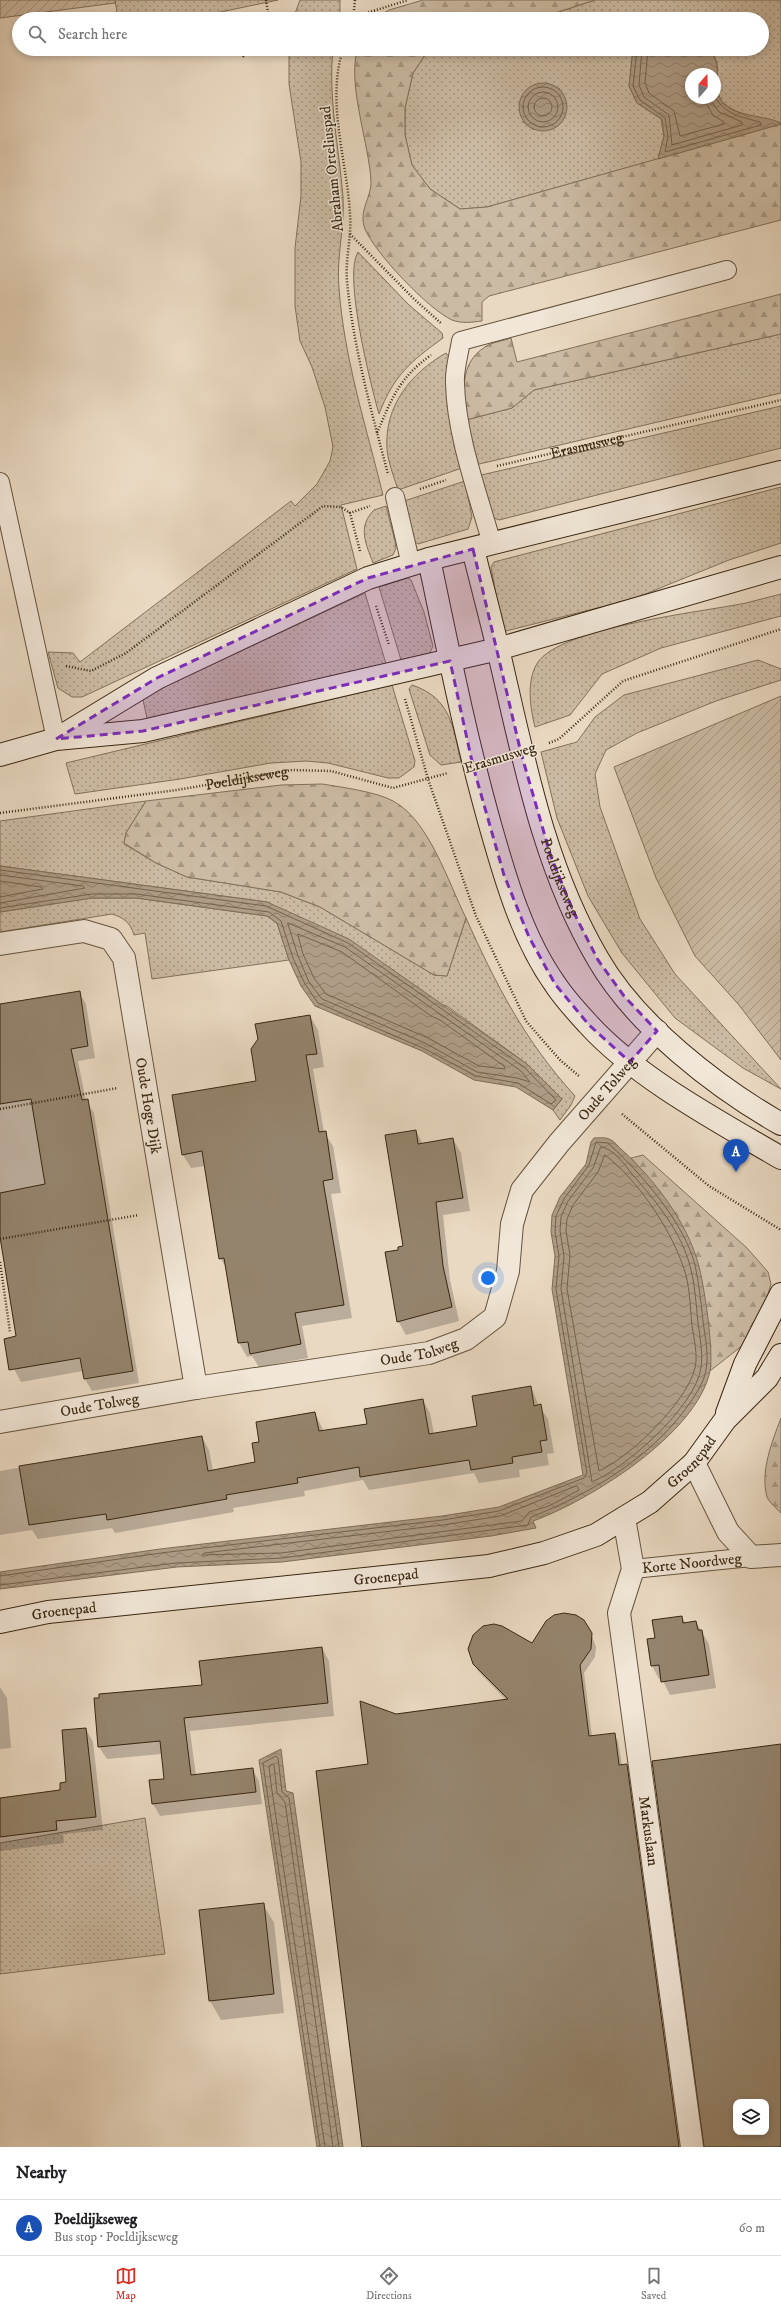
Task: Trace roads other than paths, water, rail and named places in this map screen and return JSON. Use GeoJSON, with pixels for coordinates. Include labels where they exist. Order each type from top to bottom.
{"type":"FeatureCollection","features":[{"type":"Feature","properties":{"kind":"street"},"geometry":{"type":"LineString","coordinates":[[56,739],[157,678],[368,578],[420,562],[781,472]]}},
{"type":"Feature","properties":{"kind":"street","name":"Poeldijkseweg"},"geometry":{"type":"LineString","coordinates":[[482,547],[498,650],[521,753],[551,857],[574,913],[602,966],[624,996],[657,1031],[717,1084],[781,1124]]}},
{"type":"Feature","properties":{"kind":"street"},"geometry":{"type":"LineString","coordinates":[[420,562],[450,661],[473,766],[504,874],[529,937],[555,984],[589,1025],[630,1062],[698,1110],[781,1158]]}},
{"type":"Feature","properties":{"kind":"street"},"geometry":{"type":"LineString","coordinates":[[0,755],[56,739],[143,732],[498,650],[781,567]]}},
{"type":"Feature","properties":{"kind":"street","name":"Oude Hoge Dijk"},"geometry":{"type":"LineString","coordinates":[[0,944],[84,931],[111,939],[124,958],[196,1388]]}},
{"type":"Feature","properties":{"kind":"street","name":"Oude Tolweg"},"geometry":{"type":"LineString","coordinates":[[0,1422],[196,1388],[429,1353],[466,1339],[495,1318],[508,1271],[512,1224],[522,1190],[559,1143],[657,1031]]}},
{"type":"Feature","properties":{"kind":"street","name":"Groenepad"},"geometry":{"type":"LineString","coordinates":[[725,1420],[745,1364],[781,1294]]}},
{"type":"Feature","properties":{"kind":"street","name":"Groenepad"},"geometry":{"type":"LineString","coordinates":[[0,1622],[48,1612],[488,1566],[544,1553],[596,1535],[650,1502],[694,1463],[725,1420],[767,1378],[781,1355]]}},
{"type":"Feature","properties":{"kind":"street","name":"Korte Noordweg"},"geometry":{"type":"LineString","coordinates":[[694,1463],[728,1532],[751,1557],[781,1555]]}},
{"type":"Feature","properties":{"kind":"street","name":"Markuslaan"},"geometry":{"type":"LineString","coordinates":[[624,1518],[633,1569],[619,1613],[692,2147]]}},
{"type":"Feature","properties":{"kind":"lane"},"geometry":{"type":"LineString","coordinates":[[482,547],[471,472],[454,382],[461,341],[728,270]]}},
{"type":"Feature","properties":{"kind":"lane"},"geometry":{"type":"LineString","coordinates":[[0,482],[56,739]]}},
{"type":"Feature","properties":{"kind":"lane"},"geometry":{"type":"LineString","coordinates":[[395,497],[420,562]]}},
{"type":"Feature","properties":{"kind":"lane","name":"Korte Noordweg"},"geometry":{"type":"LineString","coordinates":[[633,1569],[751,1557]]}},
{"type":"Feature","properties":{"kind":"water"},"geometry":{"type":"Polygon","coordinates":[[[632,56],[714,56],[717,68],[685,68],[685,104],[721,104],[721,100],[729,108],[736,111],[777,121],[781,124],[658,159],[664,136],[662,119],[637,103],[629,86],[632,56]]]}},
{"type":"Feature","properties":{"kind":"water"},"geometry":{"type":"Polygon","coordinates":[[[538,83],[548,83],[557,87],[563,93],[566,98],[566,116],[557,127],[548,131],[538,131],[529,127],[523,121],[519,112],[519,102],[523,93],[529,87],[538,83]]]}},
{"type":"Feature","properties":{"kind":"water"},"geometry":{"type":"Polygon","coordinates":[[[0,866],[267,902],[349,939],[527,1064],[562,1099],[553,1110],[516,1087],[474,1080],[422,1051],[315,1006],[301,986],[289,960],[277,923],[267,916],[136,898],[92,898],[0,912],[0,866]]]}},
{"type":"Feature","properties":{"kind":"water"},"geometry":{"type":"Polygon","coordinates":[[[594,1138],[607,1138],[615,1143],[645,1173],[677,1216],[693,1247],[698,1263],[708,1317],[711,1361],[710,1371],[701,1395],[685,1418],[663,1441],[638,1462],[582,1498],[533,1521],[536,1528],[491,1536],[282,1562],[177,1567],[0,1589],[0,1572],[160,1549],[442,1516],[499,1507],[583,1475],[552,1289],[555,1256],[551,1232],[552,1215],[560,1197],[586,1164],[591,1142],[594,1138]]]}},
{"type":"Feature","properties":{"kind":"water"},"geometry":{"type":"Polygon","coordinates":[[[281,1749],[286,1791],[293,1793],[343,2147],[317,2147],[259,1760],[281,1749]]]}},
{"type":"Feature","properties":{"kind":"place","name":"Poeldijkseweg"},"geometry":{"type":"Point","coordinates":[736,1172]}}]}
